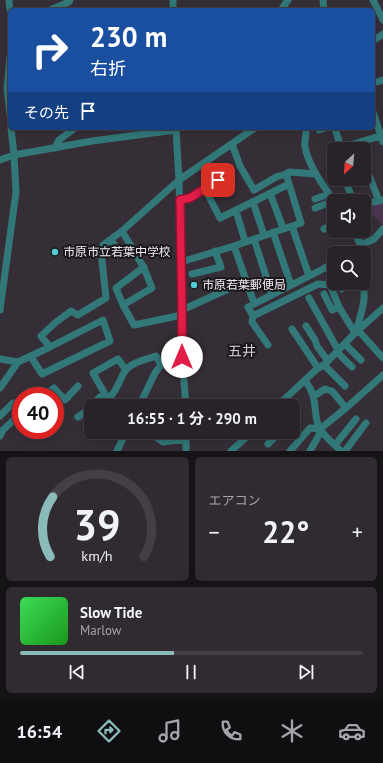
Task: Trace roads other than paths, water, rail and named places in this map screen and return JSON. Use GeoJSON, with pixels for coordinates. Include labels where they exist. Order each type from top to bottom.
{"type":"FeatureCollection","features":[{"type":"Feature","properties":{"kind":"street"},"geometry":{"type":"LineString","coordinates":[[55,8],[69,2],[70,0]]}},
{"type":"Feature","properties":{"kind":"street"},"geometry":{"type":"LineString","coordinates":[[373,0],[383,20]]}},
{"type":"Feature","properties":{"kind":"street"},"geometry":{"type":"LineString","coordinates":[[369,142],[382,137],[375,118]]}},
{"type":"Feature","properties":{"kind":"street"},"geometry":{"type":"LineString","coordinates":[[0,310],[16,192],[11,130]]}},
{"type":"Feature","properties":{"kind":"street"},"geometry":{"type":"LineString","coordinates":[[0,160],[14,155],[92,141],[169,130]]}},
{"type":"Feature","properties":{"kind":"street"},"geometry":{"type":"LineString","coordinates":[[176,130],[180,180],[182,357],[185,399]]}},
{"type":"Feature","properties":{"kind":"street"},"geometry":{"type":"LineString","coordinates":[[50,347],[41,336],[55,323],[71,311],[78,315],[106,298],[102,261],[103,245],[122,231],[180,180],[252,130]]}},
{"type":"Feature","properties":{"kind":"street"},"geometry":{"type":"LineString","coordinates":[[306,130],[305,146],[316,174],[329,194]]}},
{"type":"Feature","properties":{"kind":"street"},"geometry":{"type":"LineString","coordinates":[[335,130],[338,142]]}},
{"type":"Feature","properties":{"kind":"street"},"geometry":{"type":"LineString","coordinates":[[55,148],[59,140],[67,131]]}},
{"type":"Feature","properties":{"kind":"street"},"geometry":{"type":"LineString","coordinates":[[232,144],[240,166],[254,190],[276,176],[289,172],[316,174]]}},
{"type":"Feature","properties":{"kind":"street"},"geometry":{"type":"LineString","coordinates":[[181,262],[301,223],[286,174]]}},
{"type":"Feature","properties":{"kind":"street"},"geometry":{"type":"LineString","coordinates":[[371,178],[381,200],[371,202]]}},
{"type":"Feature","properties":{"kind":"street"},"geometry":{"type":"LineString","coordinates":[[180,200],[190,198],[218,180]]}},
{"type":"Feature","properties":{"kind":"street"},"geometry":{"type":"LineString","coordinates":[[205,189],[220,218],[289,184]]}},
{"type":"Feature","properties":{"kind":"street"},"geometry":{"type":"LineString","coordinates":[[270,193],[283,228]]}},
{"type":"Feature","properties":{"kind":"street"},"geometry":{"type":"LineString","coordinates":[[315,199],[327,195]]}},
{"type":"Feature","properties":{"kind":"street"},"geometry":{"type":"LineString","coordinates":[[253,202],[264,235]]}},
{"type":"Feature","properties":{"kind":"street"},"geometry":{"type":"LineString","coordinates":[[315,208],[327,204]]}},
{"type":"Feature","properties":{"kind":"street"},"geometry":{"type":"LineString","coordinates":[[236,211],[245,241]]}},
{"type":"Feature","properties":{"kind":"street"},"geometry":{"type":"LineString","coordinates":[[292,226],[309,276]]}},
{"type":"Feature","properties":{"kind":"street"},"geometry":{"type":"LineString","coordinates":[[357,238],[361,245],[374,239],[383,229]]}},
{"type":"Feature","properties":{"kind":"street"},"geometry":{"type":"LineString","coordinates":[[122,231],[144,267],[152,288],[123,305]]}},
{"type":"Feature","properties":{"kind":"street"},"geometry":{"type":"LineString","coordinates":[[273,232],[291,285]]}},
{"type":"Feature","properties":{"kind":"street"},"geometry":{"type":"LineString","coordinates":[[254,239],[272,295]]}},
{"type":"Feature","properties":{"kind":"street"},"geometry":{"type":"LineString","coordinates":[[111,240],[120,254],[133,248]]}},
{"type":"Feature","properties":{"kind":"street"},"geometry":{"type":"LineString","coordinates":[[234,246],[254,303]]}},
{"type":"Feature","properties":{"kind":"street"},"geometry":{"type":"LineString","coordinates":[[192,274],[221,267],[215,251]]}},
{"type":"Feature","properties":{"kind":"street"},"geometry":{"type":"LineString","coordinates":[[268,345],[252,322],[253,316],[248,307],[327,266]]}},
{"type":"Feature","properties":{"kind":"street"},"geometry":{"type":"LineString","coordinates":[[144,267],[116,288],[134,325],[182,312],[246,281]]}},
{"type":"Feature","properties":{"kind":"street"},"geometry":{"type":"LineString","coordinates":[[253,316],[318,284],[330,285],[339,307],[356,332],[383,358]]}},
{"type":"Feature","properties":{"kind":"street"},"geometry":{"type":"LineString","coordinates":[[356,332],[363,305],[364,290]]}},
{"type":"Feature","properties":{"kind":"street"},"geometry":{"type":"LineString","coordinates":[[324,294],[332,310],[339,307]]}},
{"type":"Feature","properties":{"kind":"street"},"geometry":{"type":"LineString","coordinates":[[310,298],[338,351],[352,367]]}},
{"type":"Feature","properties":{"kind":"street"},"geometry":{"type":"LineString","coordinates":[[285,399],[324,365],[356,332],[383,308]]}},
{"type":"Feature","properties":{"kind":"street"},"geometry":{"type":"LineString","coordinates":[[0,359],[18,362],[103,320],[110,340],[42,374],[30,357]]}},
{"type":"Feature","properties":{"kind":"street"},"geometry":{"type":"LineString","coordinates":[[306,326],[315,340],[324,365]]}},
{"type":"Feature","properties":{"kind":"street"},"geometry":{"type":"LineString","coordinates":[[292,329],[324,365],[346,386]]}},
{"type":"Feature","properties":{"kind":"street"},"geometry":{"type":"LineString","coordinates":[[344,344],[361,360]]}},
{"type":"Feature","properties":{"kind":"street"},"geometry":{"type":"LineString","coordinates":[[98,399],[100,396],[111,396],[117,389],[126,370],[134,363],[156,356],[161,365]]}},
{"type":"Feature","properties":{"kind":"street"},"geometry":{"type":"LineString","coordinates":[[142,399],[154,373],[161,365],[182,357]]}},
{"type":"Feature","properties":{"kind":"street"},"geometry":{"type":"LineString","coordinates":[[106,396],[93,373],[118,359],[126,370]]}},
{"type":"Feature","properties":{"kind":"street"},"geometry":{"type":"LineString","coordinates":[[0,388],[18,362]]}},
{"type":"Feature","properties":{"kind":"street"},"geometry":{"type":"LineString","coordinates":[[310,451],[319,435],[320,429],[383,375]]}},
{"type":"Feature","properties":{"kind":"street"},"geometry":{"type":"LineString","coordinates":[[305,381],[311,388],[314,396],[320,429],[341,451]]}},
{"type":"Feature","properties":{"kind":"street"},"geometry":{"type":"LineString","coordinates":[[64,399],[65,400],[78,386]]}},
{"type":"Feature","properties":{"kind":"street"},"geometry":{"type":"LineString","coordinates":[[314,396],[325,389],[332,391],[346,408]]}},
{"type":"Feature","properties":{"kind":"street"},"geometry":{"type":"LineString","coordinates":[[0,416],[12,404]]}},
{"type":"Feature","properties":{"kind":"street"},"geometry":{"type":"LineString","coordinates":[[78,417],[84,413]]}},
{"type":"Feature","properties":{"kind":"street"},"geometry":{"type":"LineString","coordinates":[[335,445],[356,419]]}},
{"type":"Feature","properties":{"kind":"street"},"geometry":{"type":"LineString","coordinates":[[0,436],[3,430],[12,422]]}},
{"type":"Feature","properties":{"kind":"street"},"geometry":{"type":"LineString","coordinates":[[344,451],[366,423]]}},
{"type":"Feature","properties":{"kind":"street"},"geometry":{"type":"LineString","coordinates":[[290,451],[310,428],[320,429]]}},
{"type":"Feature","properties":{"kind":"street"},"geometry":{"type":"LineString","coordinates":[[117,451],[123,439]]}},
{"type":"Feature","properties":{"kind":"street"},"geometry":{"type":"LineString","coordinates":[[159,439],[163,442],[164,451]]}},
{"type":"Feature","properties":{"kind":"street"},"geometry":{"type":"LineString","coordinates":[[163,442],[173,439]]}},
{"type":"Feature","properties":{"kind":"street"},"geometry":{"type":"LineString","coordinates":[[186,439],[186,451]]}},
{"type":"Feature","properties":{"kind":"street"},"geometry":{"type":"LineString","coordinates":[[234,450],[245,439]]}},
{"type":"Feature","properties":{"kind":"street"},"geometry":{"type":"LineString","coordinates":[[268,444],[273,439]]}},
{"type":"Feature","properties":{"kind":"place","name":"市原市立若葉中学校"},"geometry":{"type":"Point","coordinates":[55,252]}},
{"type":"Feature","properties":{"kind":"place","name":"市原若葉郵便局"},"geometry":{"type":"Point","coordinates":[194,285]}},
{"type":"Feature","properties":{"kind":"district","name":"五井"},"geometry":{"type":"Point","coordinates":[242,351]}}]}
